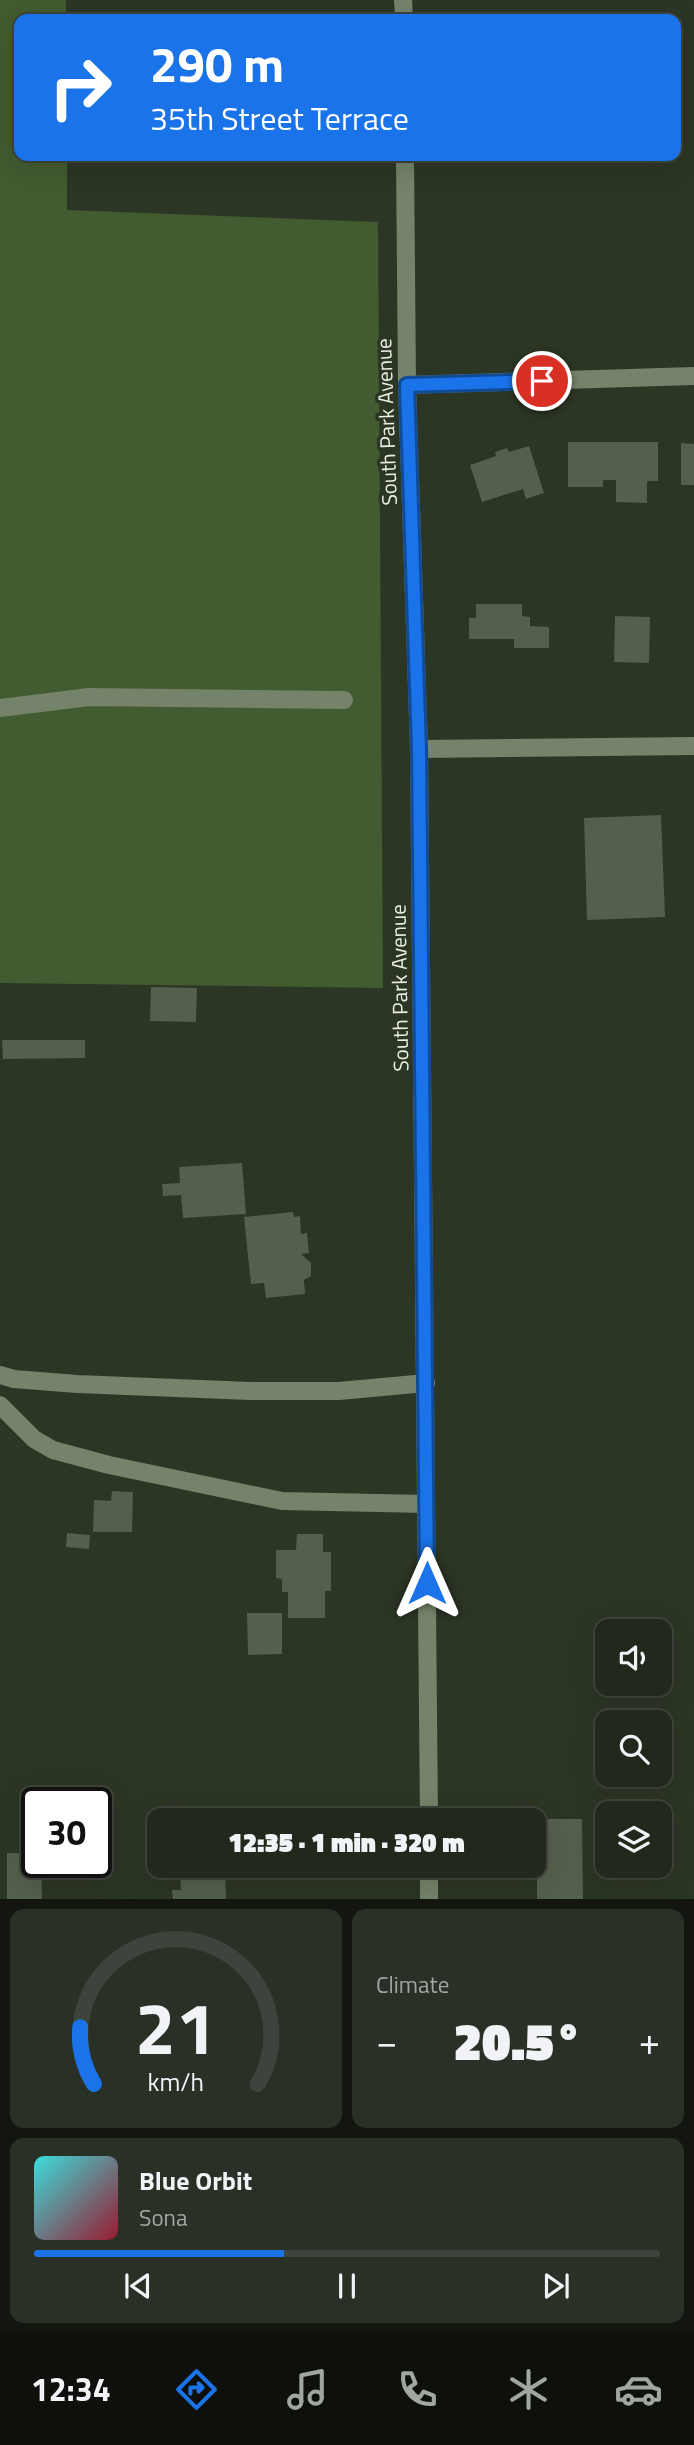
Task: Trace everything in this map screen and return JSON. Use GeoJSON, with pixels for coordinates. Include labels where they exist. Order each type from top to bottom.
{"type":"FeatureCollection","features":[{"type":"Feature","properties":{"kind":"street","name":"South Park Avenue"},"geometry":{"type":"LineString","coordinates":[[405,161],[407,385],[419,749],[429,1808]]}},
{"type":"Feature","properties":{"kind":"street"},"geometry":{"type":"LineString","coordinates":[[407,385],[694,376]]}},
{"type":"Feature","properties":{"kind":"street"},"geometry":{"type":"LineString","coordinates":[[0,708],[89,696],[344,700]]}},
{"type":"Feature","properties":{"kind":"street"},"geometry":{"type":"LineString","coordinates":[[419,749],[694,746]]}},
{"type":"Feature","properties":{"kind":"street"},"geometry":{"type":"LineString","coordinates":[[0,1375],[14,1380],[250,1391],[339,1391],[426,1383]]}},
{"type":"Feature","properties":{"kind":"street"},"geometry":{"type":"LineString","coordinates":[[0,1405],[34,1440],[52,1450],[109,1465],[282,1502],[426,1504]]}},
{"type":"Feature","properties":{"kind":"street"},"geometry":{"type":"LineString","coordinates":[[429,1878],[429,1899]]}},
{"type":"Feature","properties":{"kind":"green space"},"geometry":{"type":"Polygon","coordinates":[[[0,0],[66,0],[66,14],[14,14],[14,161],[67,161],[67,210],[378,222],[383,988],[0,983],[0,0]]]}},
{"type":"Feature","properties":{"kind":"building"},"geometry":{"type":"Polygon","coordinates":[[[568,442],[658,442],[658,481],[647,481],[647,503],[616,502],[616,480],[603,480],[603,487],[568,487],[568,442]]]}},
{"type":"Feature","properties":{"kind":"building"},"geometry":{"type":"Polygon","coordinates":[[[681,443],[694,444],[694,485],[681,485],[681,443]]]}},
{"type":"Feature","properties":{"kind":"building"},"geometry":{"type":"Polygon","coordinates":[[[529,446],[544,493],[526,499],[523,489],[482,502],[470,465],[496,456],[495,452],[507,448],[509,452],[529,446]]]}},
{"type":"Feature","properties":{"kind":"building"},"geometry":{"type":"Polygon","coordinates":[[[476,604],[522,604],[522,616],[530,617],[530,626],[549,627],[549,648],[514,648],[514,639],[469,639],[469,618],[476,618],[476,604]]]}},
{"type":"Feature","properties":{"kind":"building"},"geometry":{"type":"Polygon","coordinates":[[[615,616],[650,617],[649,663],[614,662],[615,616]]]}},
{"type":"Feature","properties":{"kind":"building"},"geometry":{"type":"Polygon","coordinates":[[[661,815],[665,917],[587,920],[584,818],[661,815]]]}},
{"type":"Feature","properties":{"kind":"building"},"geometry":{"type":"Polygon","coordinates":[[[151,987],[197,988],[196,1022],[150,1021],[151,987]]]}},
{"type":"Feature","properties":{"kind":"building"},"geometry":{"type":"Polygon","coordinates":[[[2,1040],[85,1040],[85,1058],[3,1059],[2,1040]]]}},
{"type":"Feature","properties":{"kind":"building"},"geometry":{"type":"Polygon","coordinates":[[[242,1163],[246,1214],[183,1218],[181,1195],[163,1196],[162,1184],[180,1183],[179,1167],[242,1163]]]}},
{"type":"Feature","properties":{"kind":"building"},"geometry":{"type":"Polygon","coordinates":[[[293,1212],[294,1217],[300,1216],[301,1234],[307,1233],[309,1253],[301,1254],[311,1263],[311,1276],[304,1280],[305,1294],[266,1298],[264,1283],[251,1284],[244,1217],[293,1212]]]}},
{"type":"Feature","properties":{"kind":"building"},"geometry":{"type":"Polygon","coordinates":[[[112,1491],[133,1492],[132,1532],[93,1532],[94,1500],[111,1501],[112,1491]]]}},
{"type":"Feature","properties":{"kind":"building"},"geometry":{"type":"Polygon","coordinates":[[[67,1533],[90,1535],[89,1549],[66,1547],[67,1533]]]}},
{"type":"Feature","properties":{"kind":"building"},"geometry":{"type":"Polygon","coordinates":[[[297,1534],[323,1534],[323,1552],[331,1552],[331,1591],[325,1591],[325,1618],[288,1618],[288,1592],[282,1592],[282,1579],[276,1578],[276,1550],[296,1550],[297,1534]]]}},
{"type":"Feature","properties":{"kind":"building"},"geometry":{"type":"Polygon","coordinates":[[[247,1613],[282,1613],[282,1654],[248,1655],[247,1613]]]}},
{"type":"Feature","properties":{"kind":"building"},"geometry":{"type":"Polygon","coordinates":[[[546,1819],[582,1819],[583,1899],[537,1899],[537,1879],[528,1879],[546,1878],[546,1819]]]}},
{"type":"Feature","properties":{"kind":"building"},"geometry":{"type":"Polygon","coordinates":[[[7,1853],[21,1853],[21,1878],[41,1878],[42,1899],[7,1899],[7,1853]]]}},
{"type":"Feature","properties":{"kind":"building"},"geometry":{"type":"Polygon","coordinates":[[[180,1878],[225,1878],[226,1899],[173,1899],[172,1890],[181,1890],[180,1878]]]}},
{"type":"Feature","properties":{"kind":"route"},"geometry":{"type":"LineString","coordinates":[[427,1583],[419,749],[407,385],[542,381]]}}]}
